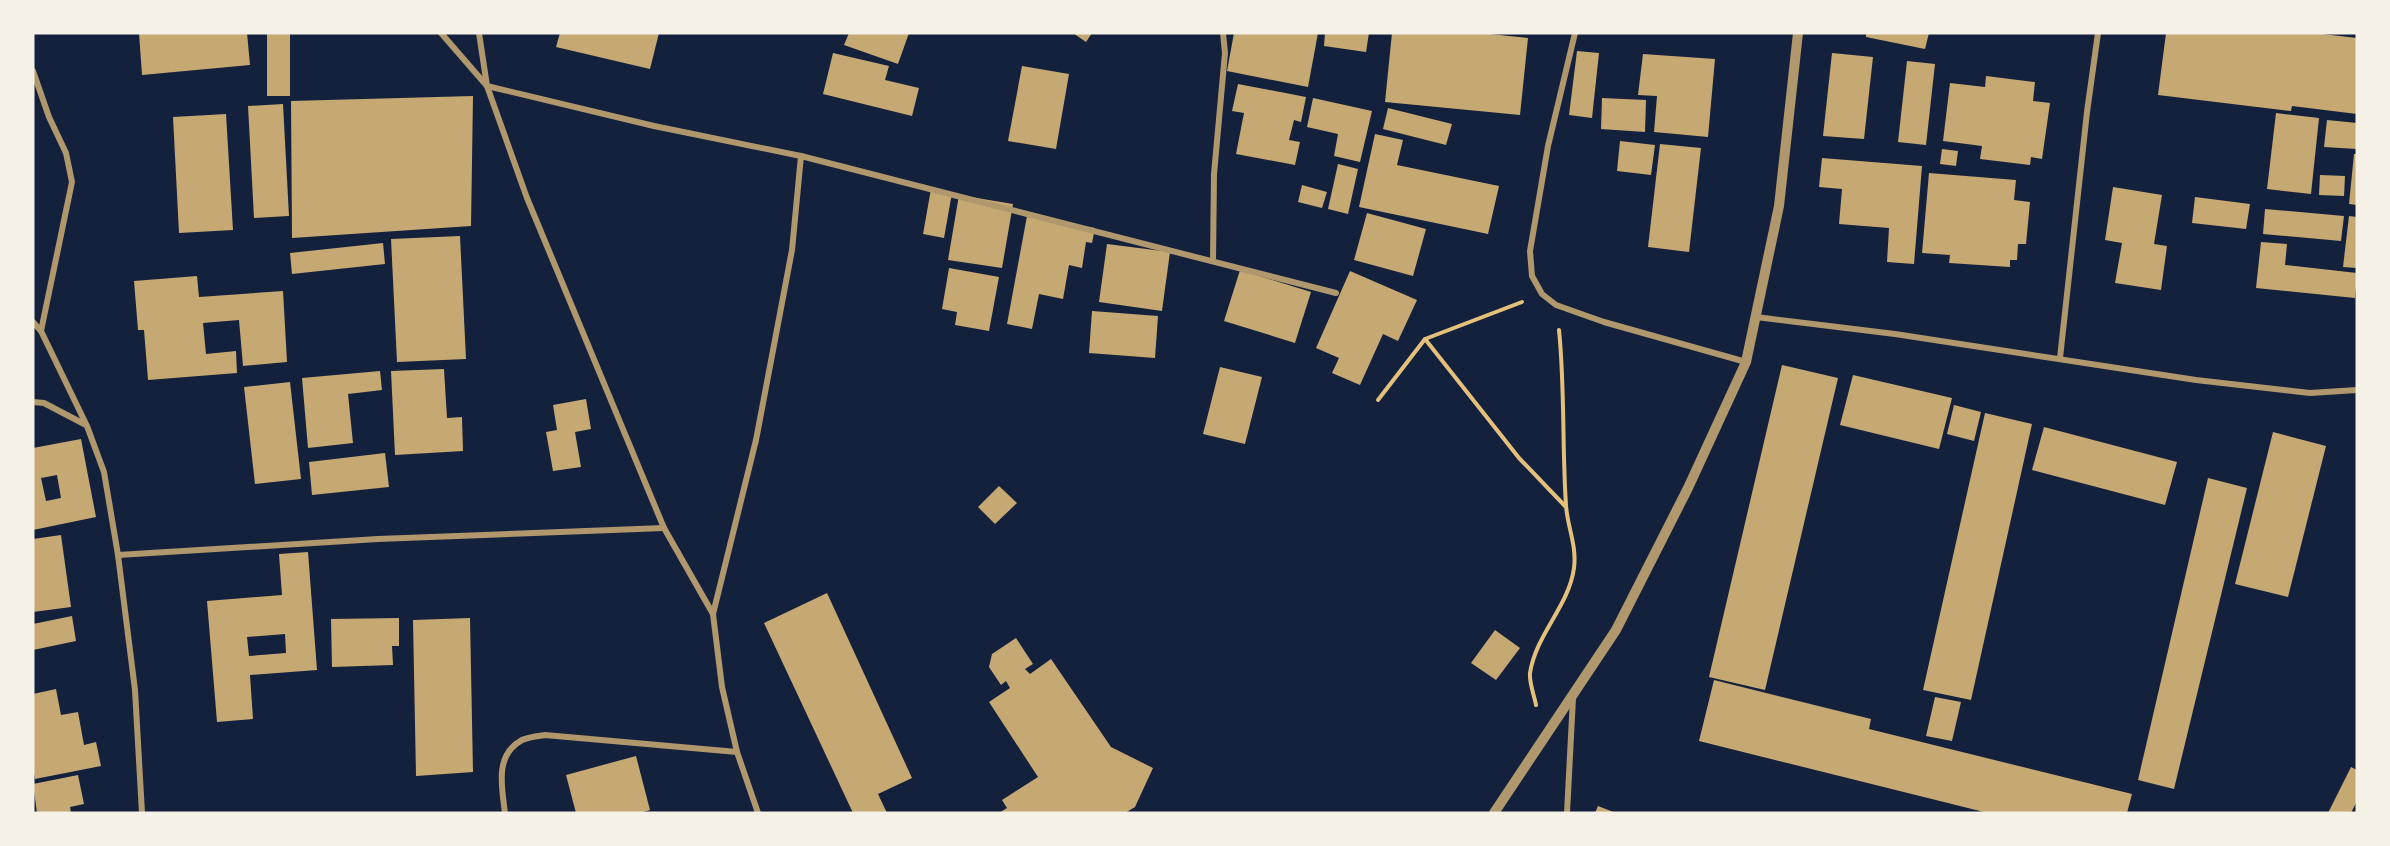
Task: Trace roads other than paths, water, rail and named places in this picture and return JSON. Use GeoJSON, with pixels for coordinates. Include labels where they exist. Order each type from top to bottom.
{"type":"FeatureCollection","features":[{"type":"Feature","properties":{"kind":"street"},"geometry":{"type":"LineString","coordinates":[[441,33],[487,87],[654,126],[801,156],[1336,293]]}},
{"type":"Feature","properties":{"kind":"street"},"geometry":{"type":"LineString","coordinates":[[479,33],[487,87],[527,198],[664,528],[713,614]]}},
{"type":"Feature","properties":{"kind":"street"},"geometry":{"type":"LineString","coordinates":[[1213,261],[1214,174],[1225,53],[1222,33]]}},
{"type":"Feature","properties":{"kind":"street"},"geometry":{"type":"LineString","coordinates":[[1575,33],[1548,146],[1530,251],[1532,276],[1542,294],[1556,305],[1604,322],[1746,362]]}},
{"type":"Feature","properties":{"kind":"street"},"geometry":{"type":"LineString","coordinates":[[1494,813],[1616,630],[1688,488],[1746,362],[1779,206],[1798,33]]}},
{"type":"Feature","properties":{"kind":"street"},"geometry":{"type":"LineString","coordinates":[[2060,358],[2086,112],[2098,33]]}},
{"type":"Feature","properties":{"kind":"street"},"geometry":{"type":"LineString","coordinates":[[33,70],[49,117],[66,153],[72,182],[41,331]]}},
{"type":"Feature","properties":{"kind":"street"},"geometry":{"type":"LineString","coordinates":[[758,813],[737,752],[722,687],[713,614],[756,440],[792,250],[801,156]]}},
{"type":"Feature","properties":{"kind":"street"},"geometry":{"type":"LineString","coordinates":[[1756,317],[1895,334],[2196,380],[2310,393],[2357,390]]}},
{"type":"Feature","properties":{"kind":"street"},"geometry":{"type":"LineString","coordinates":[[33,322],[41,331],[87,426],[104,472],[118,555],[135,690],[142,813]]}},
{"type":"Feature","properties":{"kind":"street"},"geometry":{"type":"LineString","coordinates":[[33,402],[44,403],[87,426]]}},
{"type":"Feature","properties":{"kind":"street"},"geometry":{"type":"LineString","coordinates":[[118,555],[378,539],[664,528]]}},
{"type":"Feature","properties":{"kind":"street"},"geometry":{"type":"LineString","coordinates":[[1567,813],[1573,697]]}},
{"type":"Feature","properties":{"kind":"street"},"geometry":{"type":"LineString","coordinates":[[505,813],[500,776],[506,755],[522,740],[545,735],[737,752]]}}]}
